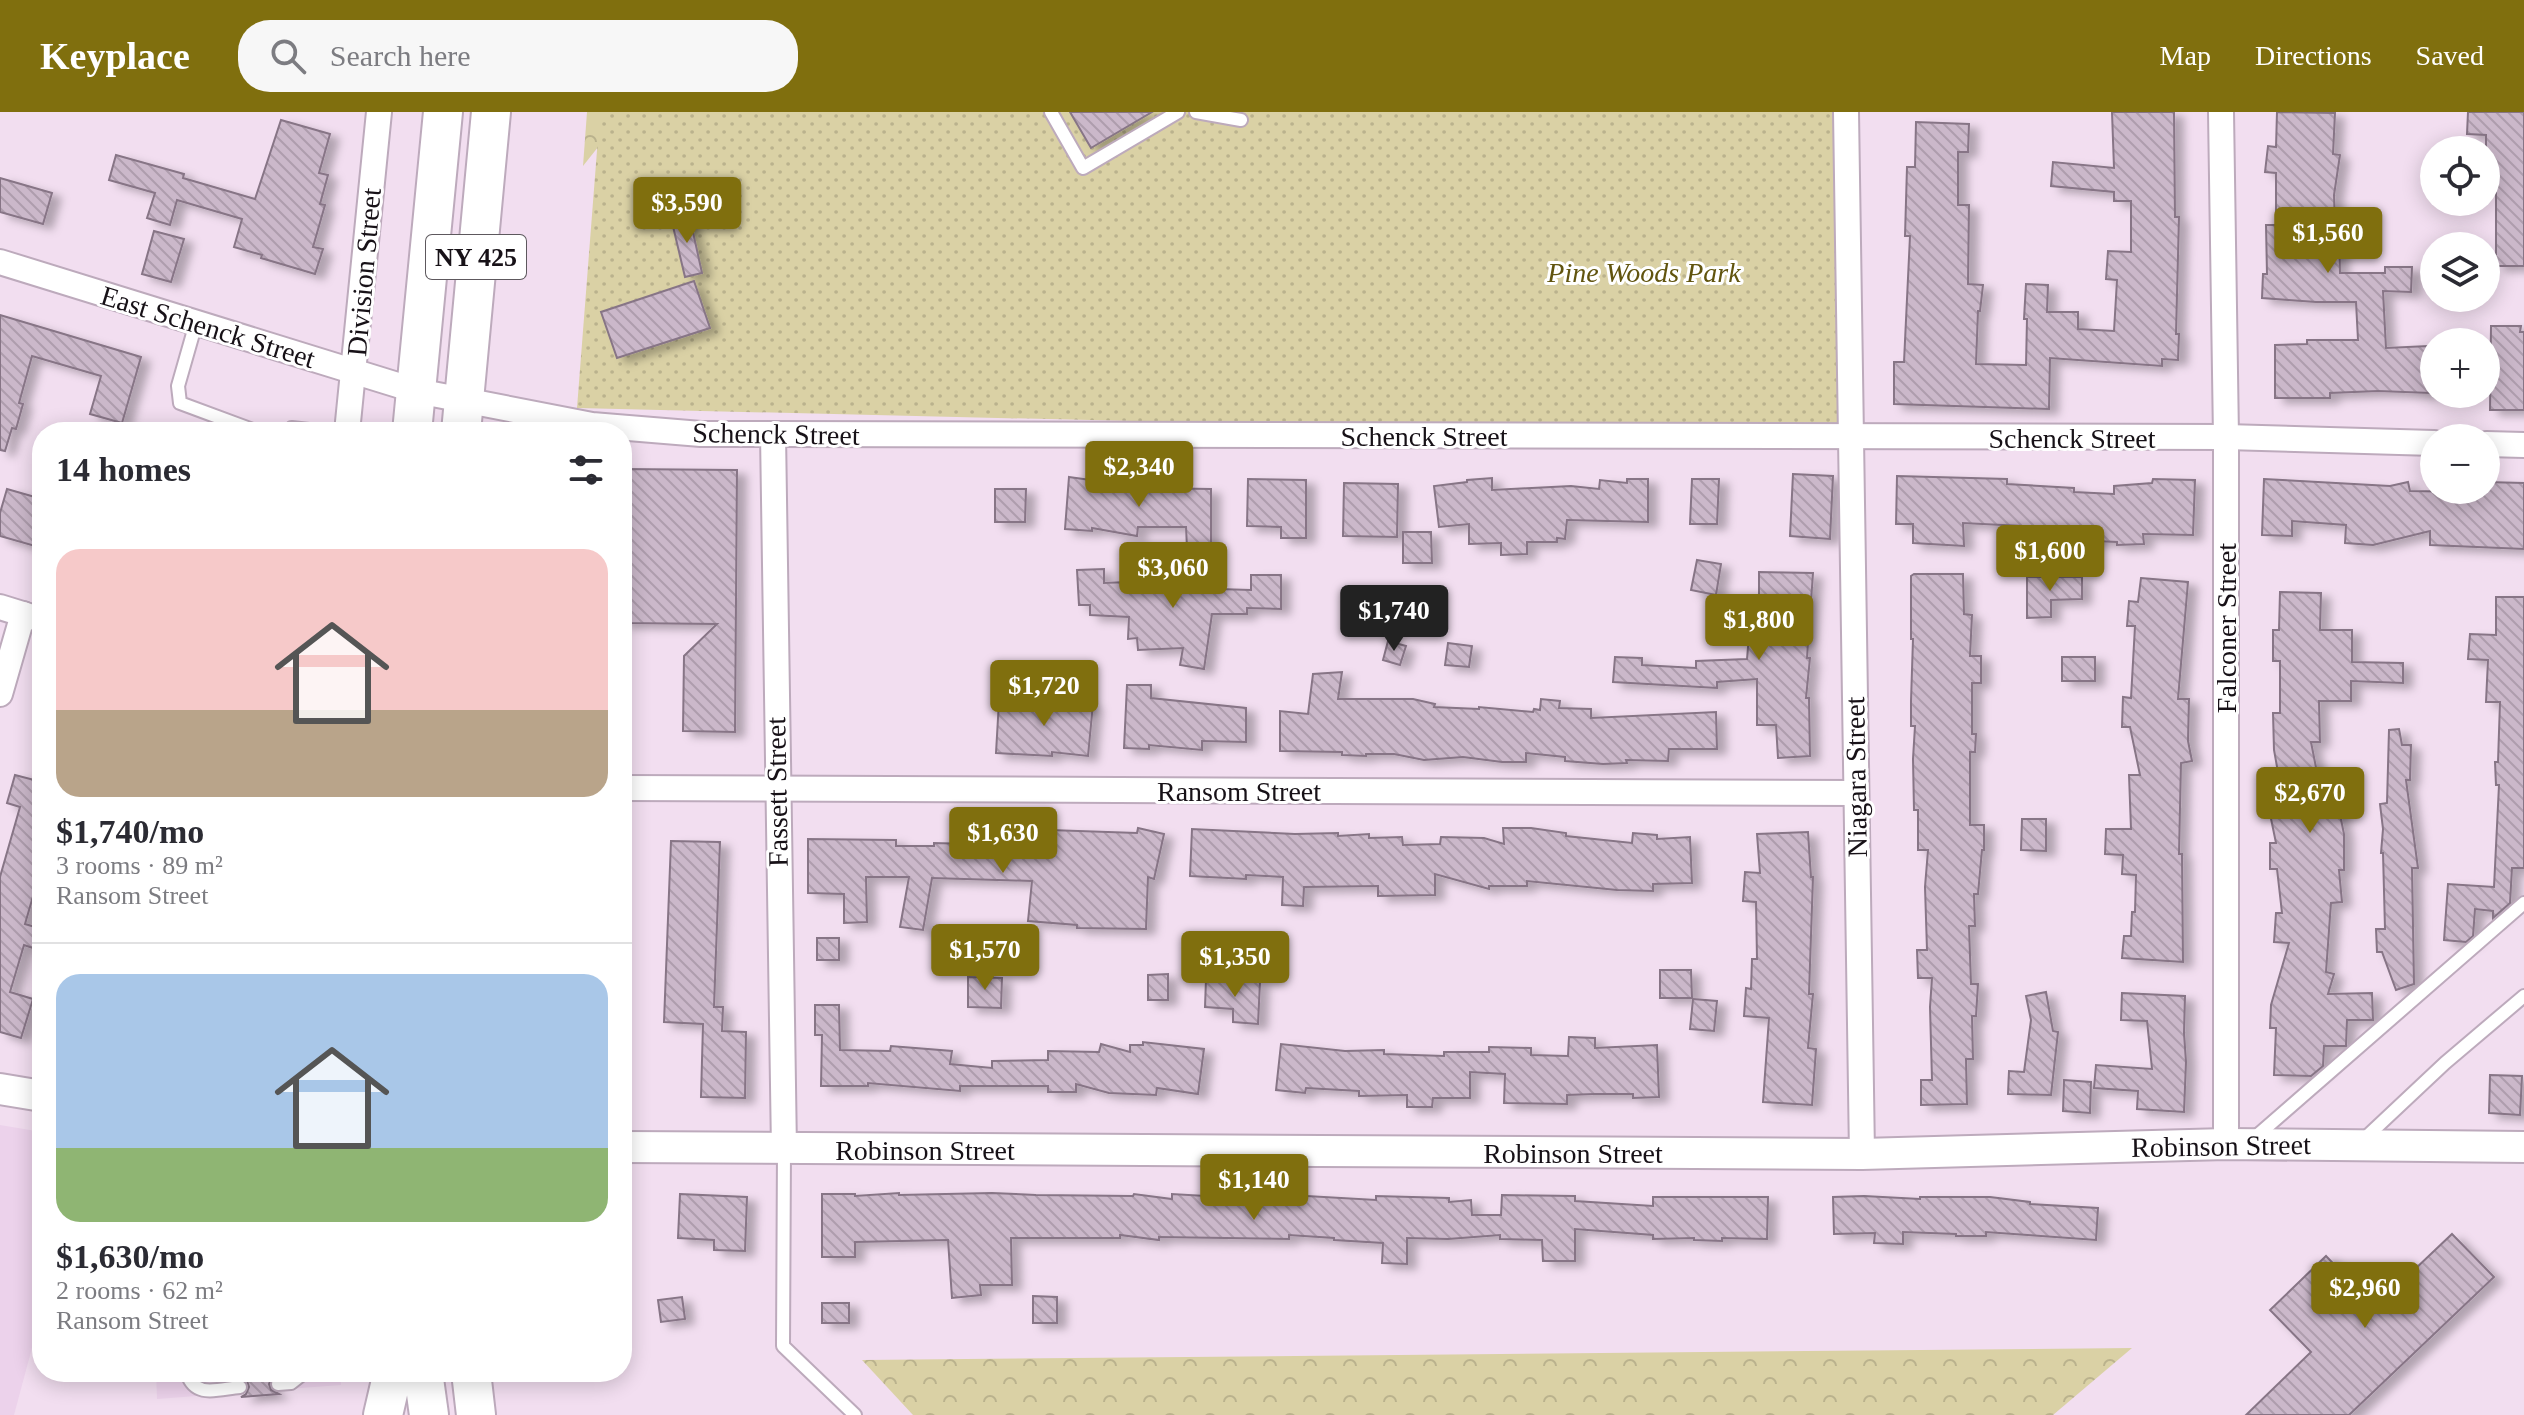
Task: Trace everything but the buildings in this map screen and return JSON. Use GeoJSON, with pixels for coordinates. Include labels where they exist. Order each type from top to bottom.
{"type":"FeatureCollection","features":[{"type":"Feature","properties":{"kind":"main road","name":"NY 425"},"geometry":{"type":"LineString","coordinates":[[413,422],[443,112]]}},
{"type":"Feature","properties":{"kind":"main road","name":"NY 425"},"geometry":{"type":"LineString","coordinates":[[462,417],[491,112]]}},
{"type":"Feature","properties":{"kind":"main road"},"geometry":{"type":"LineString","coordinates":[[381,1415],[390,1382]]}},
{"type":"Feature","properties":{"kind":"main road"},"geometry":{"type":"LineString","coordinates":[[424,1382],[429,1415]]}},
{"type":"Feature","properties":{"kind":"main road"},"geometry":{"type":"LineString","coordinates":[[472,1382],[476,1415]]}},
{"type":"Feature","properties":{"kind":"street","name":"Division Street"},"geometry":{"type":"LineString","coordinates":[[348,422],[379,112]]}},
{"type":"Feature","properties":{"kind":"street","name":"Niagara Street"},"geometry":{"type":"LineString","coordinates":[[1846,112],[1862,1154]]}},
{"type":"Feature","properties":{"kind":"street","name":"Falconer Street"},"geometry":{"type":"LineString","coordinates":[[2221,112],[2237,1144]]}},
{"type":"Feature","properties":{"kind":"street","name":"East Schenck Street"},"geometry":{"type":"LineString","coordinates":[[0,262],[417,391]]}},
{"type":"Feature","properties":{"kind":"street","name":"Schenck Street"},"geometry":{"type":"LineString","coordinates":[[417,391],[462,417],[573,422]]}},
{"type":"Feature","properties":{"kind":"street","name":"Schenck Street"},"geometry":{"type":"LineString","coordinates":[[632,429],[701,434],[2226,437],[2420,443]]}},
{"type":"Feature","properties":{"kind":"street","name":"Fassett Street"},"geometry":{"type":"LineString","coordinates":[[773,434],[784,1150]]}},
{"type":"Feature","properties":{"kind":"street"},"geometry":{"type":"LineString","coordinates":[[2500,444],[2524,445]]}},
{"type":"Feature","properties":{"kind":"street"},"geometry":{"type":"LineString","coordinates":[[0,694],[22,613]]}},
{"type":"Feature","properties":{"kind":"street","name":"Ransom Street"},"geometry":{"type":"LineString","coordinates":[[632,788],[1856,793]]}},
{"type":"Feature","properties":{"kind":"street"},"geometry":{"type":"LineString","coordinates":[[0,1089],[32,1094]]}},
{"type":"Feature","properties":{"kind":"street","name":"Robinson Street"},"geometry":{"type":"LineString","coordinates":[[632,1147],[1862,1154],[2237,1144],[2524,1147]]}},
{"type":"Feature","properties":{"kind":"street"},"geometry":{"type":"LineString","coordinates":[[377,1382],[381,1415]]}},
{"type":"Feature","properties":{"kind":"lane"},"geometry":{"type":"LineString","coordinates":[[1051,112],[1083,168],[1178,112]]}},
{"type":"Feature","properties":{"kind":"lane"},"geometry":{"type":"LineString","coordinates":[[1196,112],[1241,120]]}},
{"type":"Feature","properties":{"kind":"lane"},"geometry":{"type":"LineString","coordinates":[[196,323],[178,386],[180,403],[231,422]]}},
{"type":"Feature","properties":{"kind":"lane"},"geometry":{"type":"LineString","coordinates":[[2237,1144],[2524,903]]}},
{"type":"Feature","properties":{"kind":"lane"},"geometry":{"type":"LineString","coordinates":[[2358,1145],[2445,1063],[2524,996]]}},
{"type":"Feature","properties":{"kind":"lane"},"geometry":{"type":"LineString","coordinates":[[784,1150],[783,1346],[855,1415]]}},
{"type":"Feature","properties":{"kind":"lane"},"geometry":{"type":"LineString","coordinates":[[190,1382],[194,1388],[201,1390],[240,1387]]}},
{"type":"Feature","properties":{"kind":"lane"},"geometry":{"type":"LineString","coordinates":[[278,1384],[292,1382]]}},
{"type":"Feature","properties":{"kind":"shaded area"},"geometry":{"type":"Polygon","coordinates":[[[0,1125],[32,1130],[32,1348],[14,1415],[0,1415],[0,1125]]]}},
{"type":"Feature","properties":{"kind":"shaded area"},"geometry":{"type":"Polygon","coordinates":[[[156,1382],[341,1382],[341,1385],[157,1399],[156,1382]]]}},
{"type":"Feature","properties":{"kind":"green space"},"geometry":{"type":"Polygon","coordinates":[[[587,112],[626,112],[583,166],[587,112]]]}},
{"type":"Feature","properties":{"kind":"green space","name":"Pine Woods Park"},"geometry":{"type":"Polygon","coordinates":[[[600,112],[1846,112],[1851,438],[577,408],[600,112]]]}},
{"type":"Feature","properties":{"kind":"green space"},"geometry":{"type":"Polygon","coordinates":[[[2132,1348],[2053,1415],[913,1415],[862,1360],[2132,1348]]]}}]}
